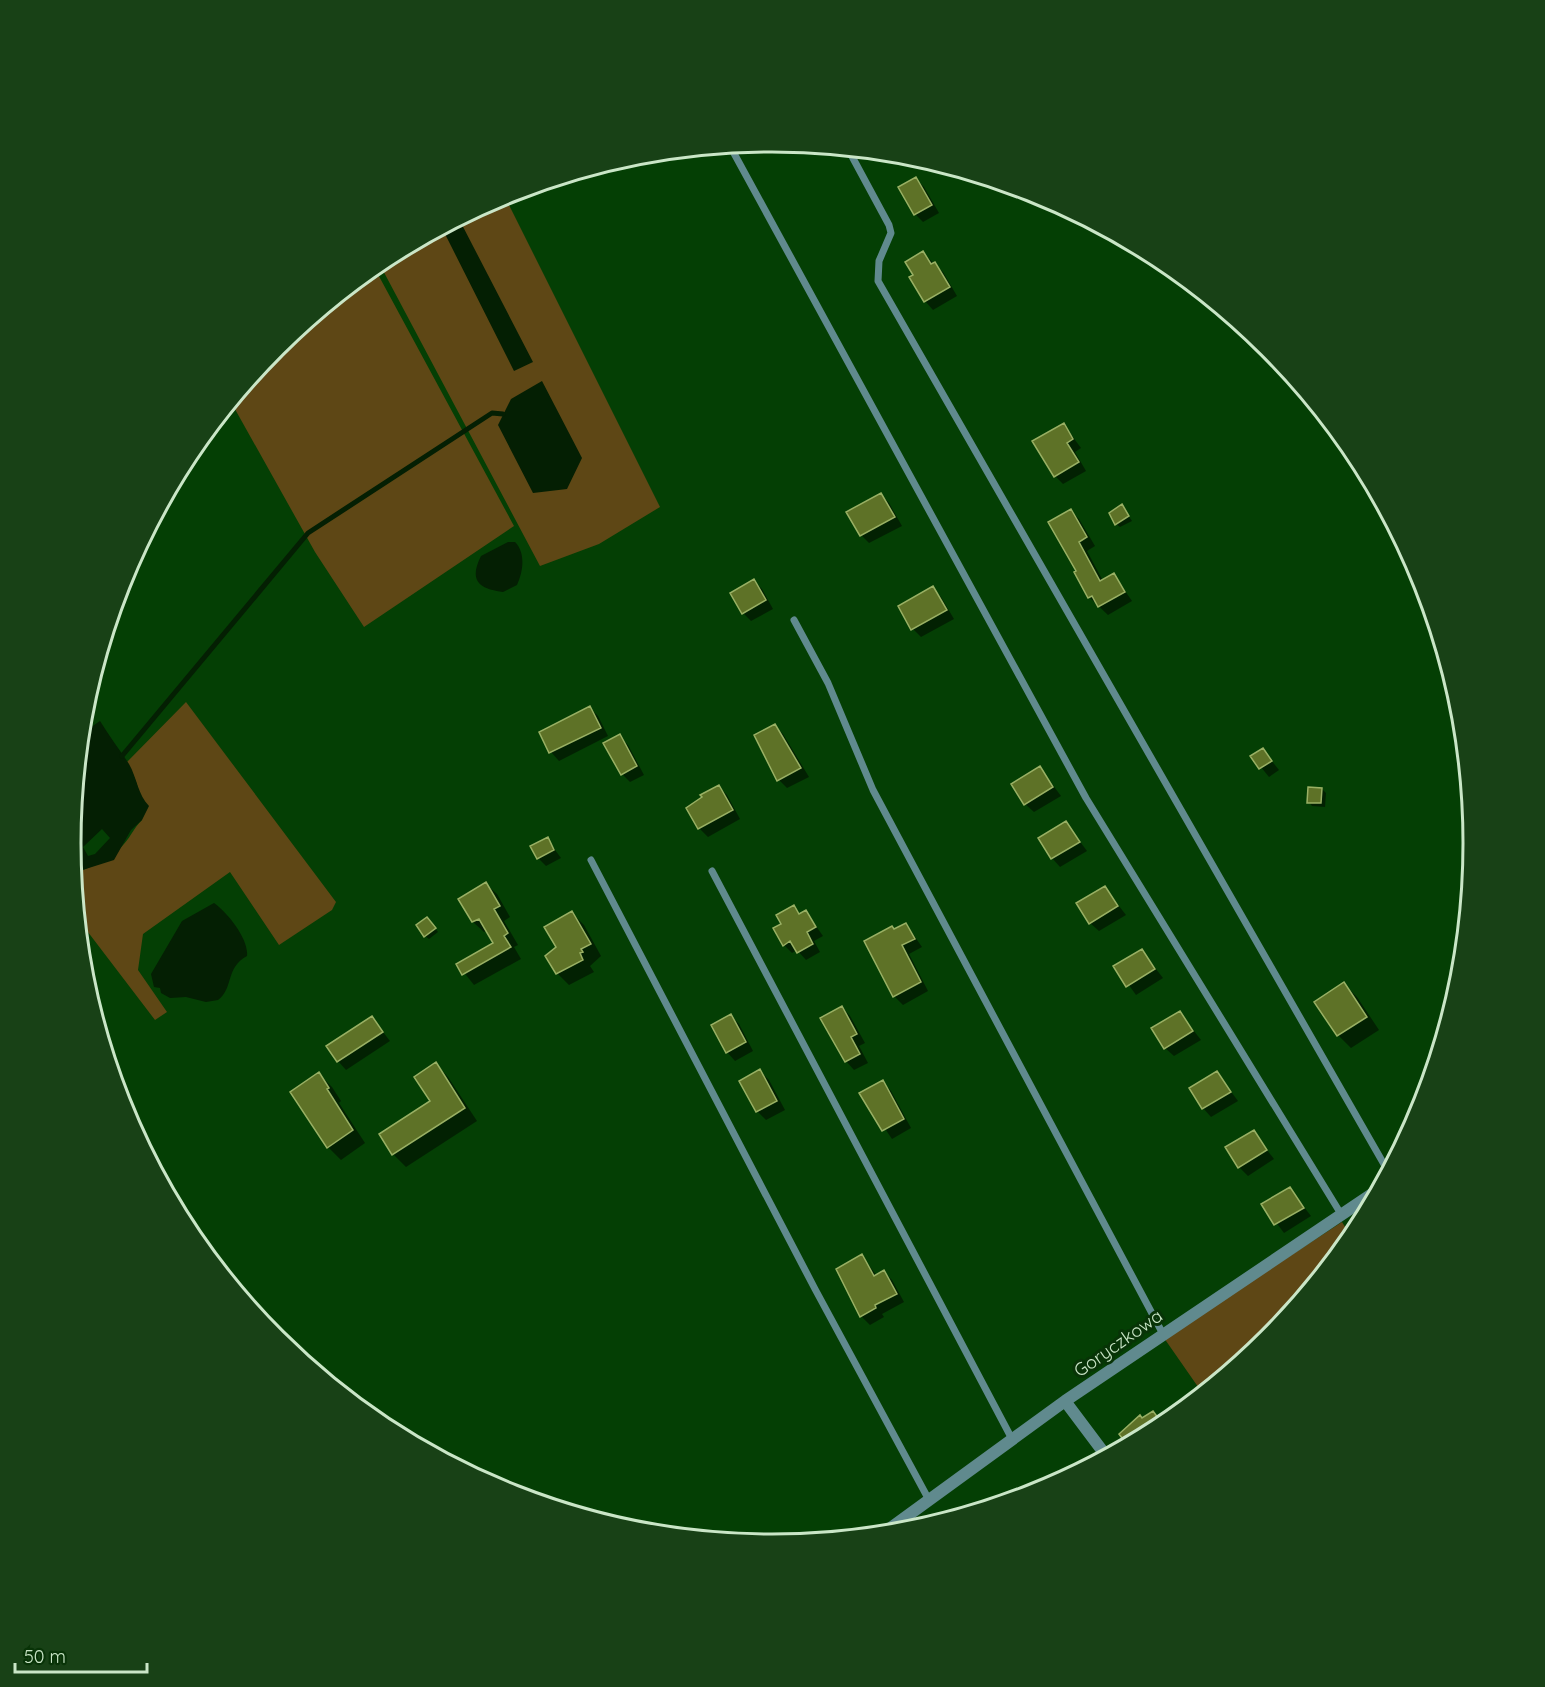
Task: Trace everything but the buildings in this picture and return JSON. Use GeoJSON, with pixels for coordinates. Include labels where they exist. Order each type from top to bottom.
{"type":"FeatureCollection","features":[{"type":"Feature","properties":{"kind":"street","name":"Goryczkowa"},"geometry":{"type":"LineString","coordinates":[[896,1524],[1065,1401],[1365,1198]]}},
{"type":"Feature","properties":{"kind":"street"},"geometry":{"type":"LineString","coordinates":[[1065,1401],[1102,1451]]}},
{"type":"Feature","properties":{"kind":"lane"},"geometry":{"type":"LineString","coordinates":[[734,153],[1086,798],[1341,1214]]}},
{"type":"Feature","properties":{"kind":"lane"},"geometry":{"type":"LineString","coordinates":[[852,157],[889,225],[891,233],[879,261],[878,282],[1384,1165]]}},
{"type":"Feature","properties":{"kind":"lane"},"geometry":{"type":"LineString","coordinates":[[794,620],[828,683],[873,790],[1163,1334]]}},
{"type":"Feature","properties":{"kind":"lane"},"geometry":{"type":"LineString","coordinates":[[591,860],[815,1288],[929,1500]]}},
{"type":"Feature","properties":{"kind":"lane"},"geometry":{"type":"LineString","coordinates":[[712,871],[1012,1439]]}},
{"type":"Feature","properties":{"kind":"shaded area"},"geometry":{"type":"Polygon","coordinates":[[[509,205],[660,507],[599,544],[540,566],[384,272],[467,223],[509,205]]]}},
{"type":"Feature","properties":{"kind":"shaded area"},"geometry":{"type":"Polygon","coordinates":[[[462,226],[533,362],[514,371],[445,235],[462,226]]]}},
{"type":"Feature","properties":{"kind":"shaded area"},"geometry":{"type":"Polygon","coordinates":[[[379,276],[514,526],[364,627],[315,552],[235,409],[284,355],[317,324],[379,276]]]}},
{"type":"Feature","properties":{"kind":"shaded area"},"geometry":{"type":"Polygon","coordinates":[[[542,381],[582,458],[567,489],[533,493],[498,425],[511,399],[542,381]]]}},
{"type":"Feature","properties":{"kind":"shaded area"},"geometry":{"type":"Polygon","coordinates":[[[508,542],[515,542],[521,552],[522,569],[517,585],[503,592],[482,586],[476,577],[477,564],[481,556],[508,542]]]}},
{"type":"Feature","properties":{"kind":"shaded area"},"geometry":{"type":"Polygon","coordinates":[[[186,702],[336,902],[332,910],[279,945],[230,872],[143,934],[138,970],[167,1012],[155,1020],[87,930],[82,889],[82,870],[94,866],[114,854],[142,820],[139,790],[127,762],[186,702]]]}},
{"type":"Feature","properties":{"kind":"shaded area"},"geometry":{"type":"Polygon","coordinates":[[[100,721],[132,769],[142,797],[149,806],[142,820],[131,830],[114,860],[82,870],[82,798],[87,753],[91,727],[100,721]],[[102,829],[83,847],[88,856],[95,854],[110,838],[102,829]]]}},
{"type":"Feature","properties":{"kind":"shaded area"},"geometry":{"type":"Polygon","coordinates":[[[214,903],[241,934],[247,949],[247,956],[235,966],[226,990],[218,1000],[206,1002],[186,997],[170,998],[161,993],[160,988],[154,987],[151,974],[182,921],[214,903]]]}},
{"type":"Feature","properties":{"kind":"shaded area"},"geometry":{"type":"Polygon","coordinates":[[[1342,1222],[1346,1229],[1292,1299],[1261,1332],[1198,1387],[1164,1338],[1342,1222]]]}},
{"type":"Feature","properties":{"kind":"waterway"},"geometry":{"type":"LineString","coordinates":[[122,756],[308,533],[492,413],[503,414]]}}]}
